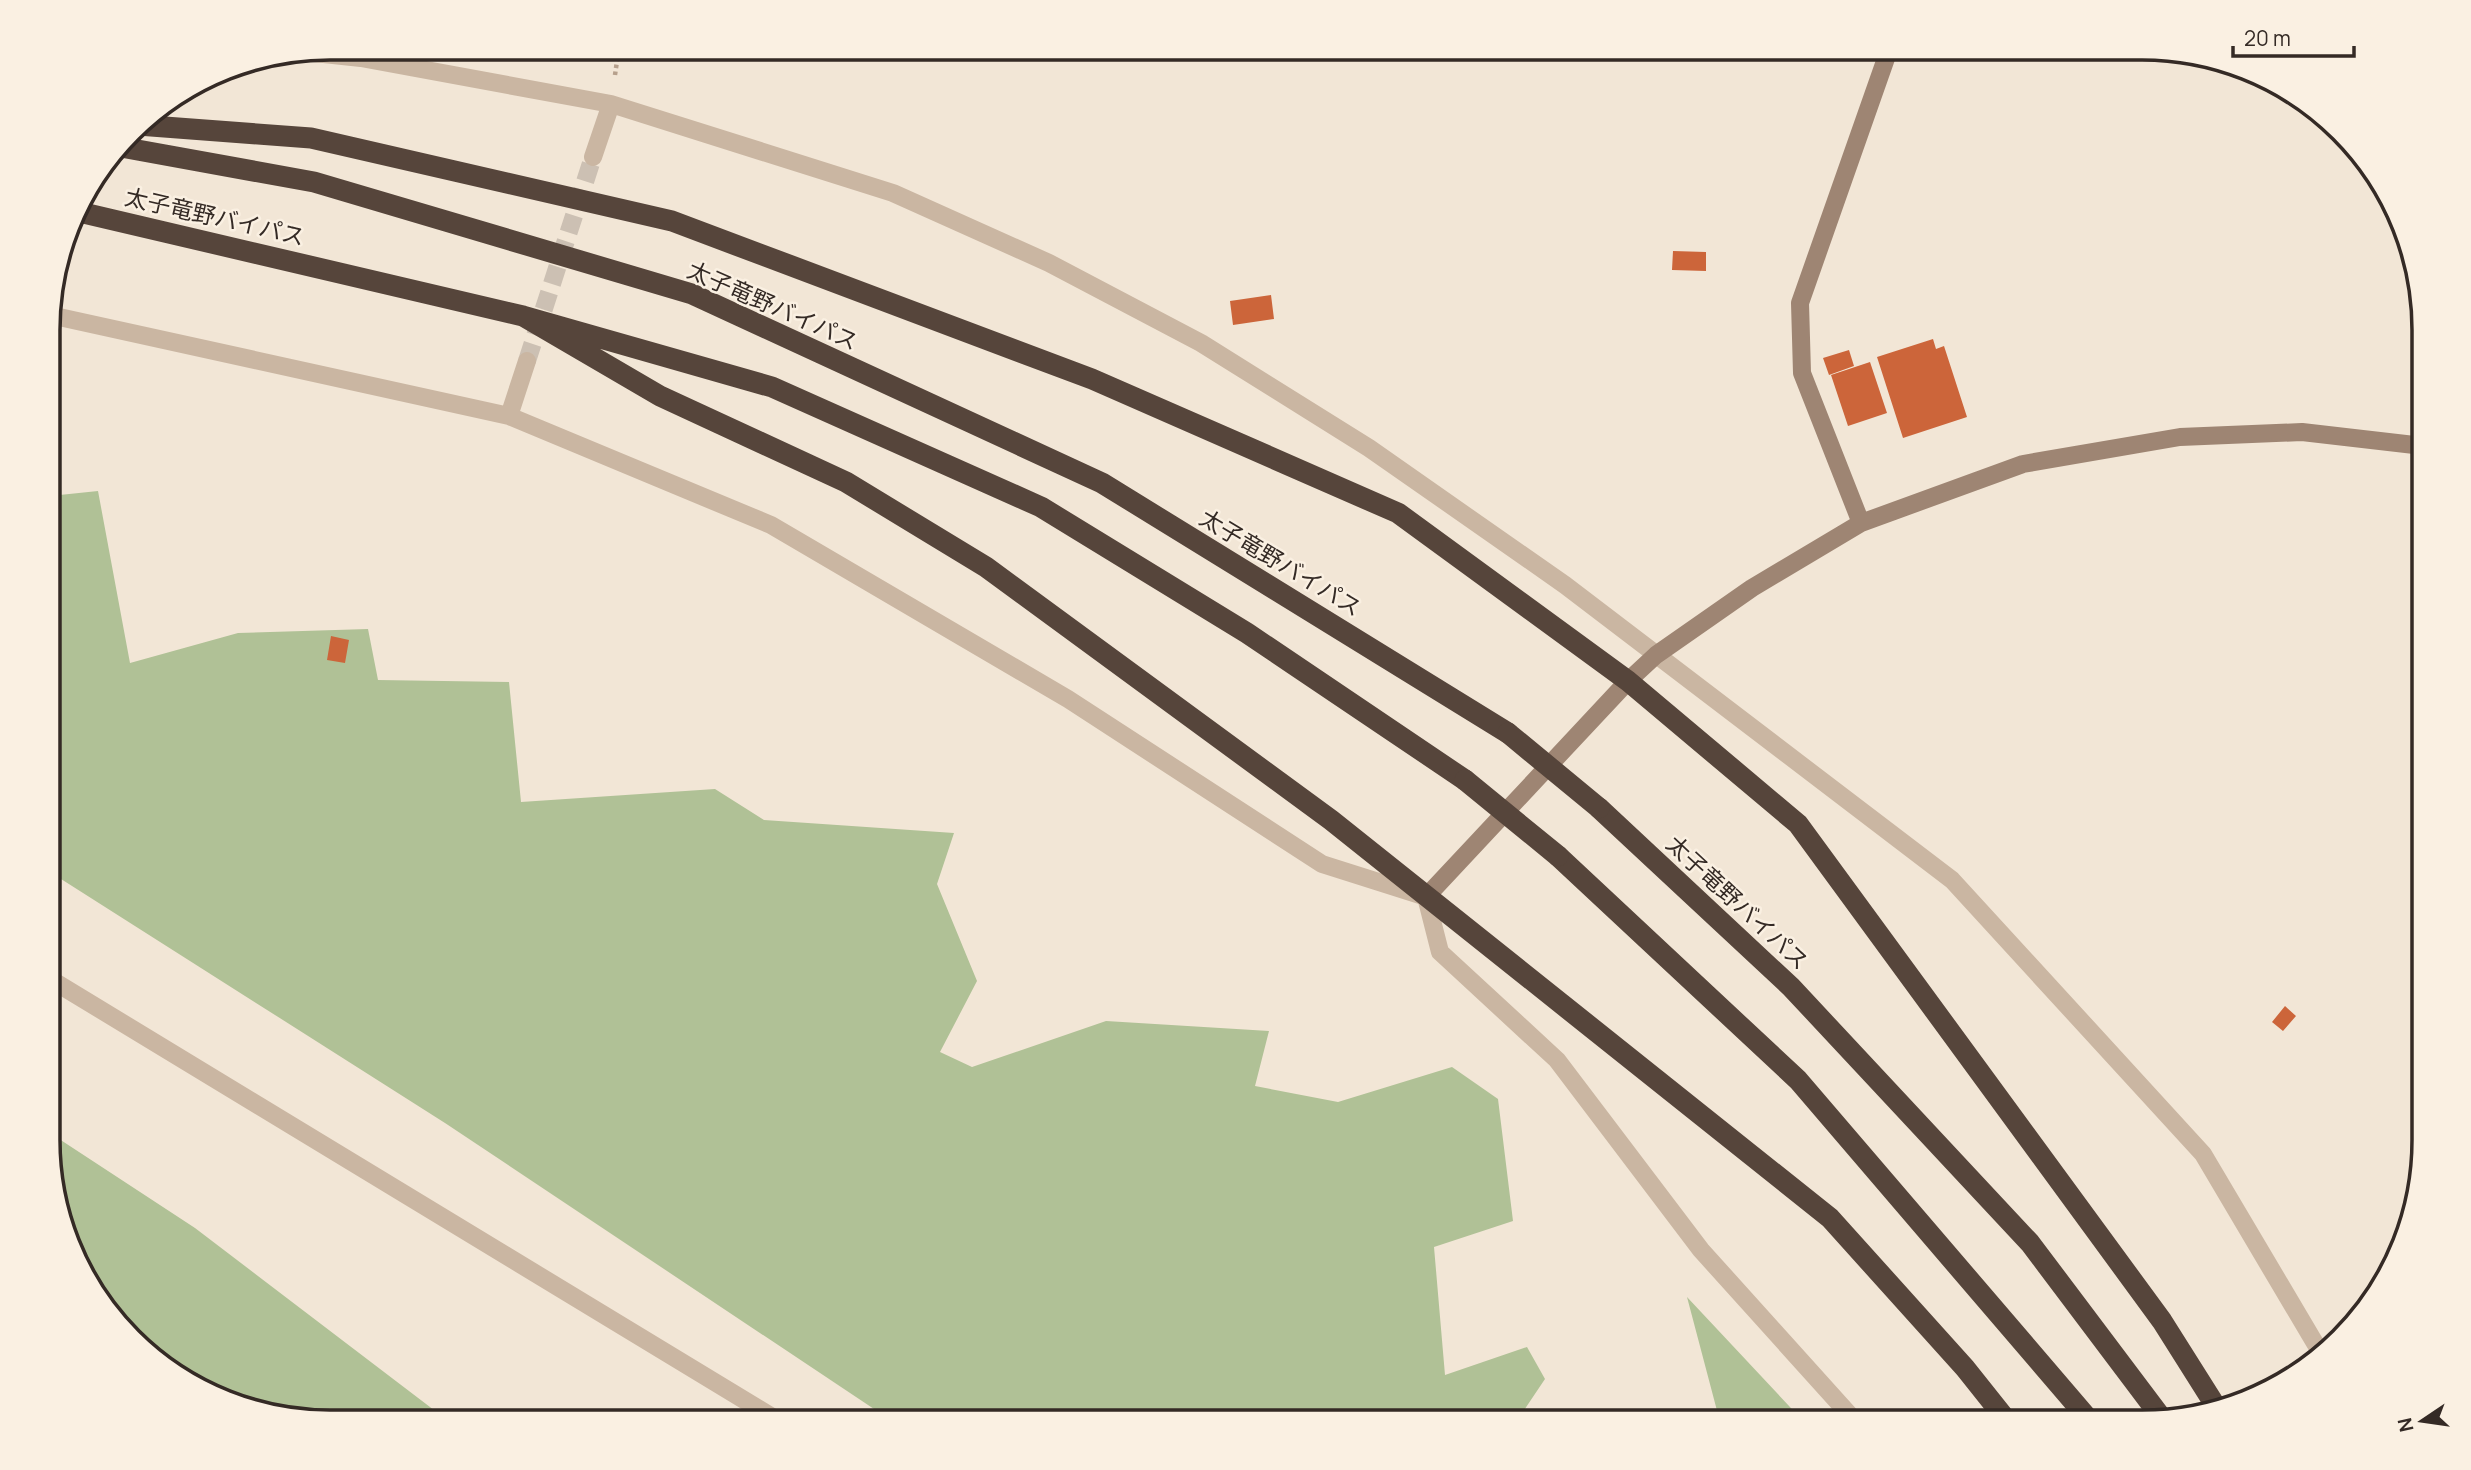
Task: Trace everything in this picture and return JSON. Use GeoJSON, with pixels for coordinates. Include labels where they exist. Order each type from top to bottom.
{"type":"FeatureCollection","features":[{"type":"Feature","properties":{"kind":"highway"},"geometry":{"type":"LineString","coordinates":[[153,126],[311,138],[685,226],[1092,380],[1398,513],[1628,681],[1798,824],[2146,1299],[2212,1401]]}},
{"type":"Feature","properties":{"kind":"highway","name":"太子竜野バイパス"},"geometry":{"type":"LineString","coordinates":[[130,149],[314,182],[692,294],[1102,484],[1508,733],[1599,808],[1791,987],[2030,1243],[2156,1410]]}},
{"type":"Feature","properties":{"kind":"highway","name":"太子竜野バイパス"},"geometry":{"type":"LineString","coordinates":[[85,213],[523,316],[772,387],[1041,507],[1247,633],[1465,780],[1558,856],[1798,1080],[2081,1410]]}},
{"type":"Feature","properties":{"kind":"highway"},"geometry":{"type":"LineString","coordinates":[[523,316],[660,396],[846,482],[986,567],[1331,820],[1830,1218],[1965,1368],[1998,1410]]}},
{"type":"Feature","properties":{"kind":"street"},"geometry":{"type":"LineString","coordinates":[[372,60],[611,104],[893,193],[1049,263],[1201,342],[1369,448],[1565,585],[1952,880],[2203,1154],[2316,1345]]}},
{"type":"Feature","properties":{"kind":"street"},"geometry":{"type":"LineString","coordinates":[[1861,523],[1802,373],[1800,303],[1885,60]]}},
{"type":"Feature","properties":{"kind":"street"},"geometry":{"type":"LineString","coordinates":[[593,158],[611,104]]}},
{"type":"Feature","properties":{"kind":"street"},"geometry":{"type":"LineString","coordinates":[[60,317],[509,416],[771,526],[1068,699],[1322,864],[1426,897]]}},
{"type":"Feature","properties":{"kind":"street"},"geometry":{"type":"LineString","coordinates":[[509,416],[527,360]]}},
{"type":"Feature","properties":{"kind":"street"},"geometry":{"type":"LineString","coordinates":[[1426,897],[1628,681],[1656,656],[1752,588],[1861,523],[2023,464],[2180,437],[2302,432],[2412,445]]}},
{"type":"Feature","properties":{"kind":"street"},"geometry":{"type":"LineString","coordinates":[[1426,897],[1440,952],[1557,1060],[1701,1250],[1845,1410]]}},
{"type":"Feature","properties":{"kind":"street"},"geometry":{"type":"LineString","coordinates":[[59,984],[761,1410]]}},
{"type":"Feature","properties":{"kind":"green space"},"geometry":{"type":"Polygon","coordinates":[[[98,491],[130,663],[238,633],[368,629],[378,680],[509,682],[521,802],[715,789],[764,820],[954,833],[937,884],[977,981],[940,1052],[972,1067],[1106,1021],[1269,1031],[1255,1086],[1338,1102],[1452,1067],[1498,1099],[1513,1221],[1434,1247],[1445,1375],[1527,1347],[1545,1379],[1524,1410],[876,1410],[445,1123],[59,878],[59,495],[98,491]]]}},
{"type":"Feature","properties":{"kind":"green space"},"geometry":{"type":"Polygon","coordinates":[[[59,1139],[195,1228],[434,1410],[312,1410],[277,1405],[210,1383],[165,1355],[115,1305],[87,1260],[65,1193],[59,1139]]]}},
{"type":"Feature","properties":{"kind":"green space"},"geometry":{"type":"Polygon","coordinates":[[[1687,1297],[1793,1410],[1717,1410],[1687,1297]]]}},
{"type":"Feature","properties":{"kind":"building"},"geometry":{"type":"Polygon","coordinates":[[[1673,251],[1706,252],[1706,271],[1672,270],[1673,251]]]}},
{"type":"Feature","properties":{"kind":"building"},"geometry":{"type":"Polygon","coordinates":[[[1271,295],[1274,319],[1233,325],[1230,301],[1271,295]]]}},
{"type":"Feature","properties":{"kind":"building"},"geometry":{"type":"Polygon","coordinates":[[[1933,339],[1936,349],[1944,346],[1967,417],[1903,438],[1877,357],[1933,339]]]}},
{"type":"Feature","properties":{"kind":"building"},"geometry":{"type":"Polygon","coordinates":[[[1849,350],[1854,366],[1829,375],[1823,358],[1849,350]]]}},
{"type":"Feature","properties":{"kind":"building"},"geometry":{"type":"Polygon","coordinates":[[[1870,362],[1887,413],[1848,426],[1831,375],[1870,362]]]}},
{"type":"Feature","properties":{"kind":"building"},"geometry":{"type":"Polygon","coordinates":[[[331,636],[349,640],[345,663],[327,660],[331,636]]]}},
{"type":"Feature","properties":{"kind":"building"},"geometry":{"type":"Polygon","coordinates":[[[2285,1006],[2296,1016],[2283,1031],[2272,1022],[2285,1006]]]}},
{"type":"Feature","properties":{"kind":"tunnel"},"geometry":{"type":"LineString","coordinates":[[527,361],[593,157]]}}]}
